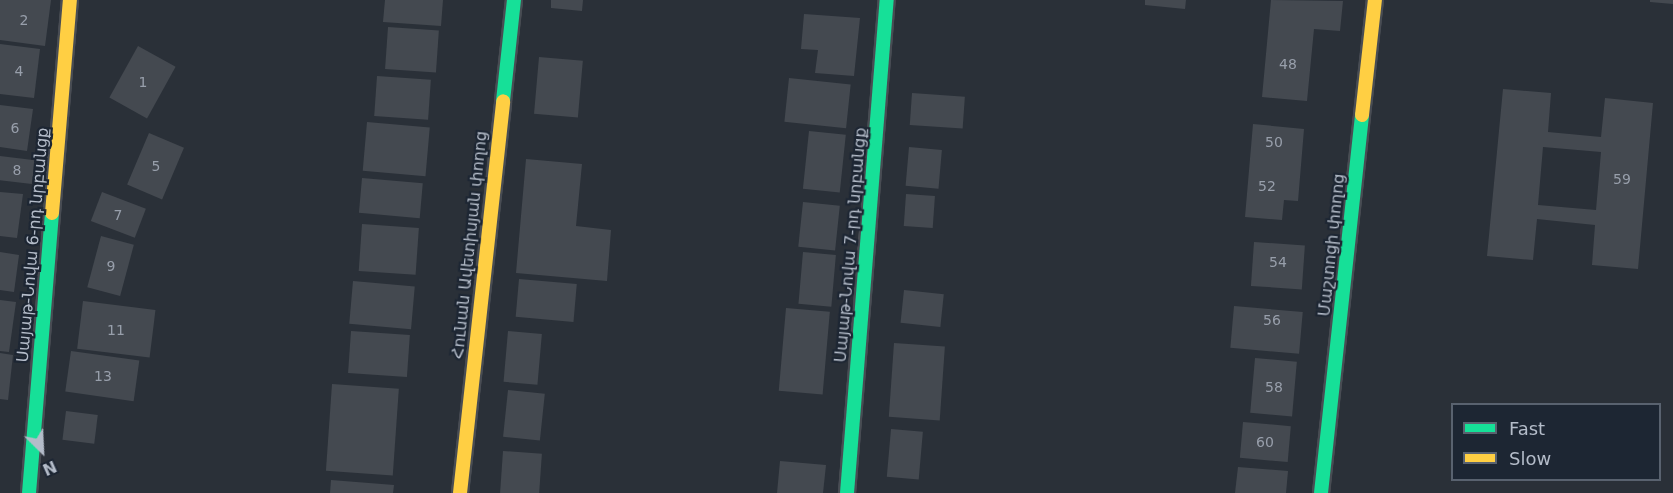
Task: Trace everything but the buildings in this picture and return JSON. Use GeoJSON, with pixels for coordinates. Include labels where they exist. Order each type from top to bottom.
{"type":"FeatureCollection","features":[{"type":"Feature","properties":{"kind":"street","name":"Սայաթ-Նովա 6-րդ նրբանցք"},"geometry":{"type":"LineString","coordinates":[[29,493],[70,0]]}},
{"type":"Feature","properties":{"kind":"street","name":"Հունան Ավետիսյան փողոց"},"geometry":{"type":"LineString","coordinates":[[460,493],[514,0]]}},
{"type":"Feature","properties":{"kind":"street","name":"Սայաթ-Նովա 7-րդ նրբանցք"},"geometry":{"type":"LineString","coordinates":[[847,493],[887,0]]}},
{"type":"Feature","properties":{"kind":"street","name":"Մաշտոցի փողոց"},"geometry":{"type":"LineString","coordinates":[[1321,493],[1375,0]]}},
{"type":"Feature","properties":{"kind":"traffic: fast"},"geometry":{"type":"LineString","coordinates":[[503,101],[514,0]]}},
{"type":"Feature","properties":{"kind":"traffic: fast"},"geometry":{"type":"LineString","coordinates":[[847,493],[887,0]]}},
{"type":"Feature","properties":{"kind":"traffic: fast"},"geometry":{"type":"LineString","coordinates":[[1321,493],[1362,115]]}},
{"type":"Feature","properties":{"kind":"traffic: fast"},"geometry":{"type":"LineString","coordinates":[[29,493],[52,213]]}},
{"type":"Feature","properties":{"kind":"traffic: slow"},"geometry":{"type":"LineString","coordinates":[[52,213],[70,0]]}},
{"type":"Feature","properties":{"kind":"traffic: slow"},"geometry":{"type":"LineString","coordinates":[[1362,115],[1375,0]]}},
{"type":"Feature","properties":{"kind":"traffic: slow"},"geometry":{"type":"LineString","coordinates":[[460,493],[503,101]]}}]}
